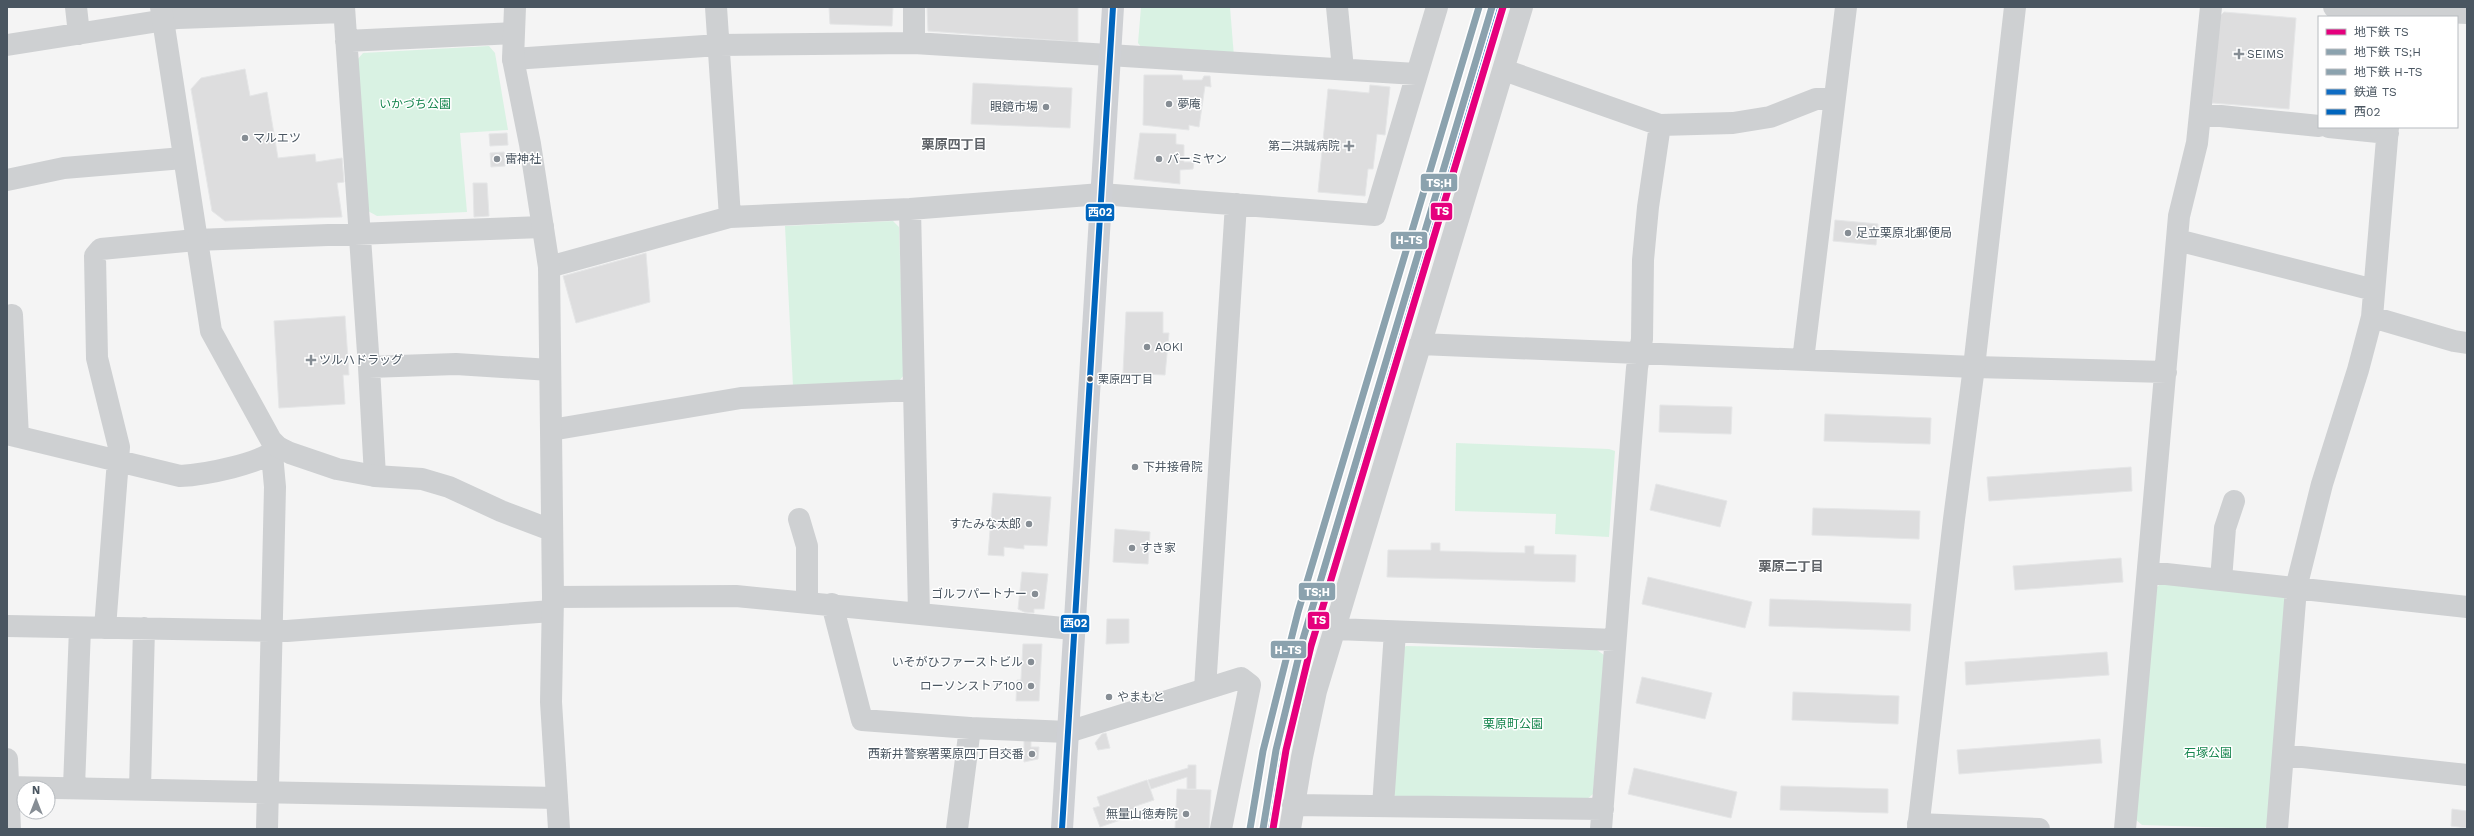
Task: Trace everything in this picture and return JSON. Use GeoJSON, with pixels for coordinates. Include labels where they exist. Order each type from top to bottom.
{"type":"FeatureCollection","features":[{"type":"Feature","properties":{"kind":"main road"},"geometry":{"type":"LineString","coordinates":[[1062,829],[1073,629],[1113,7]]}},
{"type":"Feature","properties":{"kind":"street"},"geometry":{"type":"LineString","coordinates":[[76,7],[79,34]]}},
{"type":"Feature","properties":{"kind":"street"},"geometry":{"type":"LineString","coordinates":[[515,7],[513,59],[549,267],[552,604],[551,702],[559,829]]}},
{"type":"Feature","properties":{"kind":"street"},"geometry":{"type":"LineString","coordinates":[[716,7],[730,217]]}},
{"type":"Feature","properties":{"kind":"street"},"geometry":{"type":"LineString","coordinates":[[914,7],[914,43]]}},
{"type":"Feature","properties":{"kind":"street"},"geometry":{"type":"LineString","coordinates":[[1336,7],[1343,69]]}},
{"type":"Feature","properties":{"kind":"street"},"geometry":{"type":"LineString","coordinates":[[549,267],[730,217],[910,209],[1101,194],[1375,215],[1437,7]]}},
{"type":"Feature","properties":{"kind":"street"},"geometry":{"type":"LineString","coordinates":[[1290,829],[1293,805],[1316,691],[1336,629],[1522,7]]}},
{"type":"Feature","properties":{"kind":"street"},"geometry":{"type":"LineString","coordinates":[[1803,360],[1833,99],[1846,7]]}},
{"type":"Feature","properties":{"kind":"street"},"geometry":{"type":"LineString","coordinates":[[2015,7],[1974,367],[1954,519],[1918,826],[2039,829]]}},
{"type":"Feature","properties":{"kind":"street"},"geometry":{"type":"LineString","coordinates":[[2125,829],[2179,216],[2197,143],[2211,7]]}},
{"type":"Feature","properties":{"kind":"street"},"geometry":{"type":"LineString","coordinates":[[2334,7],[2399,14],[2467,13]]}},
{"type":"Feature","properties":{"kind":"street"},"geometry":{"type":"LineString","coordinates":[[7,45],[79,34],[162,13],[231,14],[344,9],[369,367],[374,476]]}},
{"type":"Feature","properties":{"kind":"street"},"geometry":{"type":"LineString","coordinates":[[162,13],[183,158],[211,331],[275,450],[267,829]]}},
{"type":"Feature","properties":{"kind":"street"},"geometry":{"type":"LineString","coordinates":[[346,41],[513,33]]}},
{"type":"Feature","properties":{"kind":"street"},"geometry":{"type":"LineString","coordinates":[[513,59],[719,45],[914,43],[1110,57],[1416,74]]}},
{"type":"Feature","properties":{"kind":"street"},"geometry":{"type":"LineString","coordinates":[[1504,70],[1660,125],[1733,123],[1770,117],[1816,99],[1833,99]]}},
{"type":"Feature","properties":{"kind":"street"},"geometry":{"type":"LineString","coordinates":[[2201,114],[2318,126]]}},
{"type":"Feature","properties":{"kind":"street"},"geometry":{"type":"LineString","coordinates":[[1293,805],[1383,806],[1602,819],[1631,433],[1640,354],[1646,230],[1660,125]]}},
{"type":"Feature","properties":{"kind":"street"},"geometry":{"type":"LineString","coordinates":[[2277,829],[2284,756],[2296,588],[2322,484],[2358,370],[2372,316],[2388,130],[2349,128]]}},
{"type":"Feature","properties":{"kind":"street"},"geometry":{"type":"LineString","coordinates":[[7,180],[64,168],[183,158]]}},
{"type":"Feature","properties":{"kind":"street"},"geometry":{"type":"LineString","coordinates":[[1205,689],[1236,204]]}},
{"type":"Feature","properties":{"kind":"street"},"geometry":{"type":"LineString","coordinates":[[910,209],[920,613]]}},
{"type":"Feature","properties":{"kind":"street"},"geometry":{"type":"LineString","coordinates":[[105,628],[119,447],[97,358],[95,256],[101,249],[196,240],[543,227]]}},
{"type":"Feature","properties":{"kind":"street"},"geometry":{"type":"LineString","coordinates":[[2177,240],[2374,290]]}},
{"type":"Feature","properties":{"kind":"street"},"geometry":{"type":"LineString","coordinates":[[2372,316],[2454,341],[2467,343]]}},
{"type":"Feature","properties":{"kind":"street"},"geometry":{"type":"LineString","coordinates":[[18,327],[13,436],[180,476],[201,475],[275,450],[337,469],[374,476],[422,479],[449,487],[501,511],[551,530]]}},
{"type":"Feature","properties":{"kind":"street"},"geometry":{"type":"LineString","coordinates":[[1420,344],[1974,367],[2166,372]]}},
{"type":"Feature","properties":{"kind":"street"},"geometry":{"type":"LineString","coordinates":[[369,367],[456,364],[550,370]]}},
{"type":"Feature","properties":{"kind":"street"},"geometry":{"type":"LineString","coordinates":[[551,430],[741,398],[914,390]]}},
{"type":"Feature","properties":{"kind":"street"},"geometry":{"type":"LineString","coordinates":[[2221,580],[2225,528],[2234,501]]}},
{"type":"Feature","properties":{"kind":"street"},"geometry":{"type":"LineString","coordinates":[[799,519],[807,546],[807,602]]}},
{"type":"Feature","properties":{"kind":"street"},"geometry":{"type":"LineString","coordinates":[[2148,572],[2467,607]]}},
{"type":"Feature","properties":{"kind":"street"},"geometry":{"type":"LineString","coordinates":[[7,626],[271,631],[552,604],[736,596],[832,604],[1073,629]]}},
{"type":"Feature","properties":{"kind":"street"},"geometry":{"type":"LineString","coordinates":[[832,604],[862,720],[970,728],[1068,732],[1241,678],[1250,685],[1221,829]]}},
{"type":"Feature","properties":{"kind":"street"},"geometry":{"type":"LineString","coordinates":[[74,787],[80,628]]}},
{"type":"Feature","properties":{"kind":"street"},"geometry":{"type":"LineString","coordinates":[[140,789],[144,628]]}},
{"type":"Feature","properties":{"kind":"street"},"geometry":{"type":"LineString","coordinates":[[1336,629],[1615,640]]}},
{"type":"Feature","properties":{"kind":"street"},"geometry":{"type":"LineString","coordinates":[[1383,806],[1395,632]]}},
{"type":"Feature","properties":{"kind":"street"},"geometry":{"type":"LineString","coordinates":[[957,829],[970,728]]}},
{"type":"Feature","properties":{"kind":"street"},"geometry":{"type":"LineString","coordinates":[[2284,756],[2467,775]]}},
{"type":"Feature","properties":{"kind":"street"},"geometry":{"type":"LineString","coordinates":[[7,760],[10,829]]}},
{"type":"Feature","properties":{"kind":"street"},"geometry":{"type":"LineString","coordinates":[[8,787],[74,787],[557,798]]}},
{"type":"Feature","properties":{"kind":"green space"},"geometry":{"type":"Polygon","coordinates":[[[1141,7],[1230,7],[1234,57],[1148,55],[1138,43],[1141,7]]]}},
{"type":"Feature","properties":{"kind":"green space","name":"いかづち公園"},"geometry":{"type":"Polygon","coordinates":[[[489,46],[495,53],[508,130],[460,133],[467,212],[377,216],[368,211],[357,60],[363,53],[489,46]]]}},
{"type":"Feature","properties":{"kind":"green space"},"geometry":{"type":"Polygon","coordinates":[[[893,221],[899,227],[904,375],[898,382],[793,386],[785,226],[893,221]]]}},
{"type":"Feature","properties":{"kind":"green space"},"geometry":{"type":"Polygon","coordinates":[[[1456,443],[1609,449],[1615,451],[1609,537],[1555,534],[1556,514],[1455,511],[1456,443]]]}},
{"type":"Feature","properties":{"kind":"green space","name":"石塚公園"},"geometry":{"type":"Polygon","coordinates":[[[2163,581],[2285,597],[2270,823],[2264,829],[2142,825],[2135,819],[2156,588],[2163,581]]]}},
{"type":"Feature","properties":{"kind":"green space","name":"栗原町公園"},"geometry":{"type":"Polygon","coordinates":[[[1406,646],[1597,650],[1604,655],[1593,794],[1586,800],[1397,798],[1391,790],[1399,652],[1406,646]]]}},
{"type":"Feature","properties":{"kind":"building"},"geometry":{"type":"Polygon","coordinates":[[[829,7],[893,7],[892,26],[830,24],[829,7]]]}},
{"type":"Feature","properties":{"kind":"building"},"geometry":{"type":"Polygon","coordinates":[[[927,7],[1078,7],[1078,42],[928,31],[927,7]]]}},
{"type":"Feature","properties":{"kind":"building"},"geometry":{"type":"Polygon","coordinates":[[[2224,12],[2296,18],[2289,109],[2212,103],[2219,17],[2224,12]]]}},
{"type":"Feature","properties":{"kind":"building"},"geometry":{"type":"Polygon","coordinates":[[[245,69],[250,96],[267,92],[278,158],[315,154],[316,162],[342,158],[344,182],[337,183],[342,217],[225,221],[212,211],[191,89],[201,78],[245,69]]]}},
{"type":"Feature","properties":{"kind":"building"},"geometry":{"type":"Polygon","coordinates":[[[1144,75],[1182,75],[1183,80],[1202,80],[1204,76],[1210,76],[1211,87],[1205,86],[1199,127],[1189,125],[1189,130],[1143,125],[1144,75]]]}},
{"type":"Feature","properties":{"kind":"building"},"geometry":{"type":"Polygon","coordinates":[[[973,83],[1072,88],[1070,128],[971,124],[973,83]]]}},
{"type":"Feature","properties":{"kind":"building"},"geometry":{"type":"Polygon","coordinates":[[[1370,85],[1390,87],[1385,135],[1377,134],[1373,169],[1368,169],[1365,196],[1318,192],[1328,89],[1369,93],[1370,85]]]}},
{"type":"Feature","properties":{"kind":"building"},"geometry":{"type":"Polygon","coordinates":[[[507,133],[508,145],[490,146],[489,134],[507,133]]]}},
{"type":"Feature","properties":{"kind":"building"},"geometry":{"type":"Polygon","coordinates":[[[1140,133],[1176,134],[1176,144],[1184,145],[1184,162],[1194,162],[1193,169],[1180,170],[1180,184],[1134,179],[1140,133]]]}},
{"type":"Feature","properties":{"kind":"building"},"geometry":{"type":"Polygon","coordinates":[[[504,152],[505,166],[491,167],[490,153],[504,152]]]}},
{"type":"Feature","properties":{"kind":"building"},"geometry":{"type":"Polygon","coordinates":[[[473,183],[487,183],[489,216],[474,217],[473,183]]]}},
{"type":"Feature","properties":{"kind":"building"},"geometry":{"type":"Polygon","coordinates":[[[1835,220],[1878,224],[1876,245],[1833,241],[1835,220]]]}},
{"type":"Feature","properties":{"kind":"building"},"geometry":{"type":"Polygon","coordinates":[[[646,253],[650,302],[576,323],[563,276],[646,253]]]}},
{"type":"Feature","properties":{"kind":"building"},"geometry":{"type":"Polygon","coordinates":[[[1126,312],[1163,312],[1163,333],[1169,333],[1165,375],[1123,373],[1126,312]]]}},
{"type":"Feature","properties":{"kind":"building"},"geometry":{"type":"Polygon","coordinates":[[[345,316],[349,375],[343,375],[345,404],[279,408],[274,321],[345,316]]]}},
{"type":"Feature","properties":{"kind":"building"},"geometry":{"type":"Polygon","coordinates":[[[1660,405],[1732,407],[1731,434],[1659,432],[1660,405]]]}},
{"type":"Feature","properties":{"kind":"building"},"geometry":{"type":"Polygon","coordinates":[[[1825,414],[1931,418],[1930,444],[1824,441],[1825,414]]]}},
{"type":"Feature","properties":{"kind":"building"},"geometry":{"type":"Polygon","coordinates":[[[2131,467],[2132,491],[1989,501],[1987,477],[2131,467]]]}},
{"type":"Feature","properties":{"kind":"building"},"geometry":{"type":"Polygon","coordinates":[[[1656,484],[1727,501],[1720,527],[1650,510],[1656,484]]]}},
{"type":"Feature","properties":{"kind":"building"},"geometry":{"type":"Polygon","coordinates":[[[993,493],[1051,497],[1047,546],[1024,545],[1024,549],[1004,547],[1004,556],[988,555],[993,493]]]}},
{"type":"Feature","properties":{"kind":"building"},"geometry":{"type":"Polygon","coordinates":[[[1813,508],[1920,511],[1919,539],[1812,535],[1813,508]]]}},
{"type":"Feature","properties":{"kind":"building"},"geometry":{"type":"Polygon","coordinates":[[[1115,529],[1150,532],[1148,564],[1113,562],[1115,529]]]}},
{"type":"Feature","properties":{"kind":"building"},"geometry":{"type":"Polygon","coordinates":[[[1431,543],[1440,543],[1440,551],[1525,553],[1525,546],[1534,546],[1534,554],[1576,555],[1575,582],[1387,577],[1388,550],[1431,550],[1431,543]]]}},
{"type":"Feature","properties":{"kind":"building"},"geometry":{"type":"Polygon","coordinates":[[[2121,558],[2123,582],[2015,590],[2013,566],[2121,558]]]}},
{"type":"Feature","properties":{"kind":"building"},"geometry":{"type":"Polygon","coordinates":[[[1022,572],[1048,574],[1044,609],[1034,609],[1034,613],[1024,612],[1018,609],[1022,572]]]}},
{"type":"Feature","properties":{"kind":"building"},"geometry":{"type":"Polygon","coordinates":[[[1648,577],[1752,602],[1745,628],[1642,604],[1648,577]]]}},
{"type":"Feature","properties":{"kind":"building"},"geometry":{"type":"Polygon","coordinates":[[[1770,599],[1911,604],[1910,631],[1769,626],[1770,599]]]}},
{"type":"Feature","properties":{"kind":"building"},"geometry":{"type":"Polygon","coordinates":[[[1107,619],[1129,619],[1129,643],[1106,644],[1107,619]]]}},
{"type":"Feature","properties":{"kind":"building","name":"いそがひファーストビル"},"geometry":{"type":"Polygon","coordinates":[[[1023,644],[1042,644],[1039,701],[1016,701],[1017,680],[1021,680],[1023,644]]]}},
{"type":"Feature","properties":{"kind":"building"},"geometry":{"type":"Polygon","coordinates":[[[2107,652],[2109,675],[1966,685],[1965,662],[2107,652]]]}},
{"type":"Feature","properties":{"kind":"building"},"geometry":{"type":"Polygon","coordinates":[[[1642,677],[1712,693],[1705,719],[1636,703],[1642,677]]]}},
{"type":"Feature","properties":{"kind":"building"},"geometry":{"type":"Polygon","coordinates":[[[1793,692],[1899,696],[1898,724],[1792,720],[1793,692]]]}},
{"type":"Feature","properties":{"kind":"building"},"geometry":{"type":"Polygon","coordinates":[[[1106,733],[1110,748],[1098,750],[1095,743],[1102,734],[1106,733]]]}},
{"type":"Feature","properties":{"kind":"building"},"geometry":{"type":"Polygon","coordinates":[[[2100,739],[2102,763],[1959,774],[1957,750],[2100,739]]]}},
{"type":"Feature","properties":{"kind":"building"},"geometry":{"type":"Polygon","coordinates":[[[1024,740],[1031,740],[1031,747],[1039,747],[1038,759],[1024,762],[1024,740]]]}},
{"type":"Feature","properties":{"kind":"building"},"geometry":{"type":"Polygon","coordinates":[[[1188,765],[1196,765],[1196,789],[1187,789],[1187,777],[1151,789],[1148,780],[1188,768],[1188,765]]]}},
{"type":"Feature","properties":{"kind":"building"},"geometry":{"type":"Polygon","coordinates":[[[1634,768],[1737,792],[1731,818],[1628,794],[1634,768]]]}},
{"type":"Feature","properties":{"kind":"building"},"geometry":{"type":"Polygon","coordinates":[[[1147,780],[1154,800],[1136,806],[1138,814],[1100,827],[1093,808],[1100,806],[1097,797],[1147,780]]]}},
{"type":"Feature","properties":{"kind":"building"},"geometry":{"type":"Polygon","coordinates":[[[1781,786],[1888,789],[1888,813],[1780,810],[1781,786]]]}},
{"type":"Feature","properties":{"kind":"building"},"geometry":{"type":"Polygon","coordinates":[[[1177,789],[1211,790],[1209,829],[1175,829],[1177,789]]]}},
{"type":"Feature","properties":{"kind":"building"},"geometry":{"type":"Polygon","coordinates":[[[2452,809],[2467,811],[2467,828],[2451,826],[2452,809]]]}},
{"type":"Feature","properties":{"kind":"metro line","name":"H-TS"},"geometry":{"type":"LineString","coordinates":[[1250,829],[1263,751],[1298,612],[1479,7]]}},
{"type":"Feature","properties":{"kind":"metro line","name":"TS;H"},"geometry":{"type":"LineString","coordinates":[[1263,829],[1276,750],[1303,639],[1492,7]]}},
{"type":"Feature","properties":{"kind":"metro line","name":"TS"},"geometry":{"type":"LineString","coordinates":[[1273,829],[1286,750],[1311,646],[1503,7]]}},
{"type":"Feature","properties":{"kind":"rail line","name":"TS"},"geometry":{"type":"LineString","coordinates":[[1271,829],[1284,752],[1311,641],[1500,9]]}},
{"type":"Feature","properties":{"kind":"transit line","name":"西02"},"geometry":{"type":"LineString","coordinates":[[1062,829],[1113,7]]}},
{"type":"Feature","properties":{"kind":"place","name":"SEIMS"},"geometry":{"type":"Point","coordinates":[2239,54]}},
{"type":"Feature","properties":{"kind":"place","name":"夢庵"},"geometry":{"type":"Point","coordinates":[1169,104]}},
{"type":"Feature","properties":{"kind":"place","name":"眼鏡市場"},"geometry":{"type":"Point","coordinates":[1046,107]}},
{"type":"Feature","properties":{"kind":"place","name":"マルエツ"},"geometry":{"type":"Point","coordinates":[245,138]}},
{"type":"Feature","properties":{"kind":"place","name":"第二洪誠病院"},"geometry":{"type":"Point","coordinates":[1349,146]}},
{"type":"Feature","properties":{"kind":"place","name":"雷神社"},"geometry":{"type":"Point","coordinates":[497,159]}},
{"type":"Feature","properties":{"kind":"place","name":"バーミヤン"},"geometry":{"type":"Point","coordinates":[1159,159]}},
{"type":"Feature","properties":{"kind":"place","name":"足立栗原北郵便局"},"geometry":{"type":"Point","coordinates":[1848,233]}},
{"type":"Feature","properties":{"kind":"place","name":"AOKI"},"geometry":{"type":"Point","coordinates":[1147,347]}},
{"type":"Feature","properties":{"kind":"place","name":"ツルハドラッグ"},"geometry":{"type":"Point","coordinates":[311,360]}},
{"type":"Feature","properties":{"kind":"place","name":"栗原四丁目"},"geometry":{"type":"Point","coordinates":[1090,379]}},
{"type":"Feature","properties":{"kind":"place","name":"下井接骨院"},"geometry":{"type":"Point","coordinates":[1135,467]}},
{"type":"Feature","properties":{"kind":"place","name":"すたみな太郎"},"geometry":{"type":"Point","coordinates":[1029,524]}},
{"type":"Feature","properties":{"kind":"place","name":"すき家"},"geometry":{"type":"Point","coordinates":[1132,548]}},
{"type":"Feature","properties":{"kind":"place","name":"ゴルフパートナー"},"geometry":{"type":"Point","coordinates":[1035,594]}},
{"type":"Feature","properties":{"kind":"place","name":"いそがひファーストビル"},"geometry":{"type":"Point","coordinates":[1031,662]}},
{"type":"Feature","properties":{"kind":"place","name":"ローソンストア100"},"geometry":{"type":"Point","coordinates":[1031,686]}},
{"type":"Feature","properties":{"kind":"place","name":"やまもと"},"geometry":{"type":"Point","coordinates":[1109,697]}},
{"type":"Feature","properties":{"kind":"place","name":"西新井警察署栗原四丁目交番"},"geometry":{"type":"Point","coordinates":[1032,754]}},
{"type":"Feature","properties":{"kind":"place","name":"無量山徳寿院"},"geometry":{"type":"Point","coordinates":[1186,814]}},
{"type":"Feature","properties":{"kind":"district","name":"栗原四丁目"},"geometry":{"type":"Point","coordinates":[954,144]}},
{"type":"Feature","properties":{"kind":"district","name":"栗原二丁目"},"geometry":{"type":"Point","coordinates":[1791,566]}}]}
